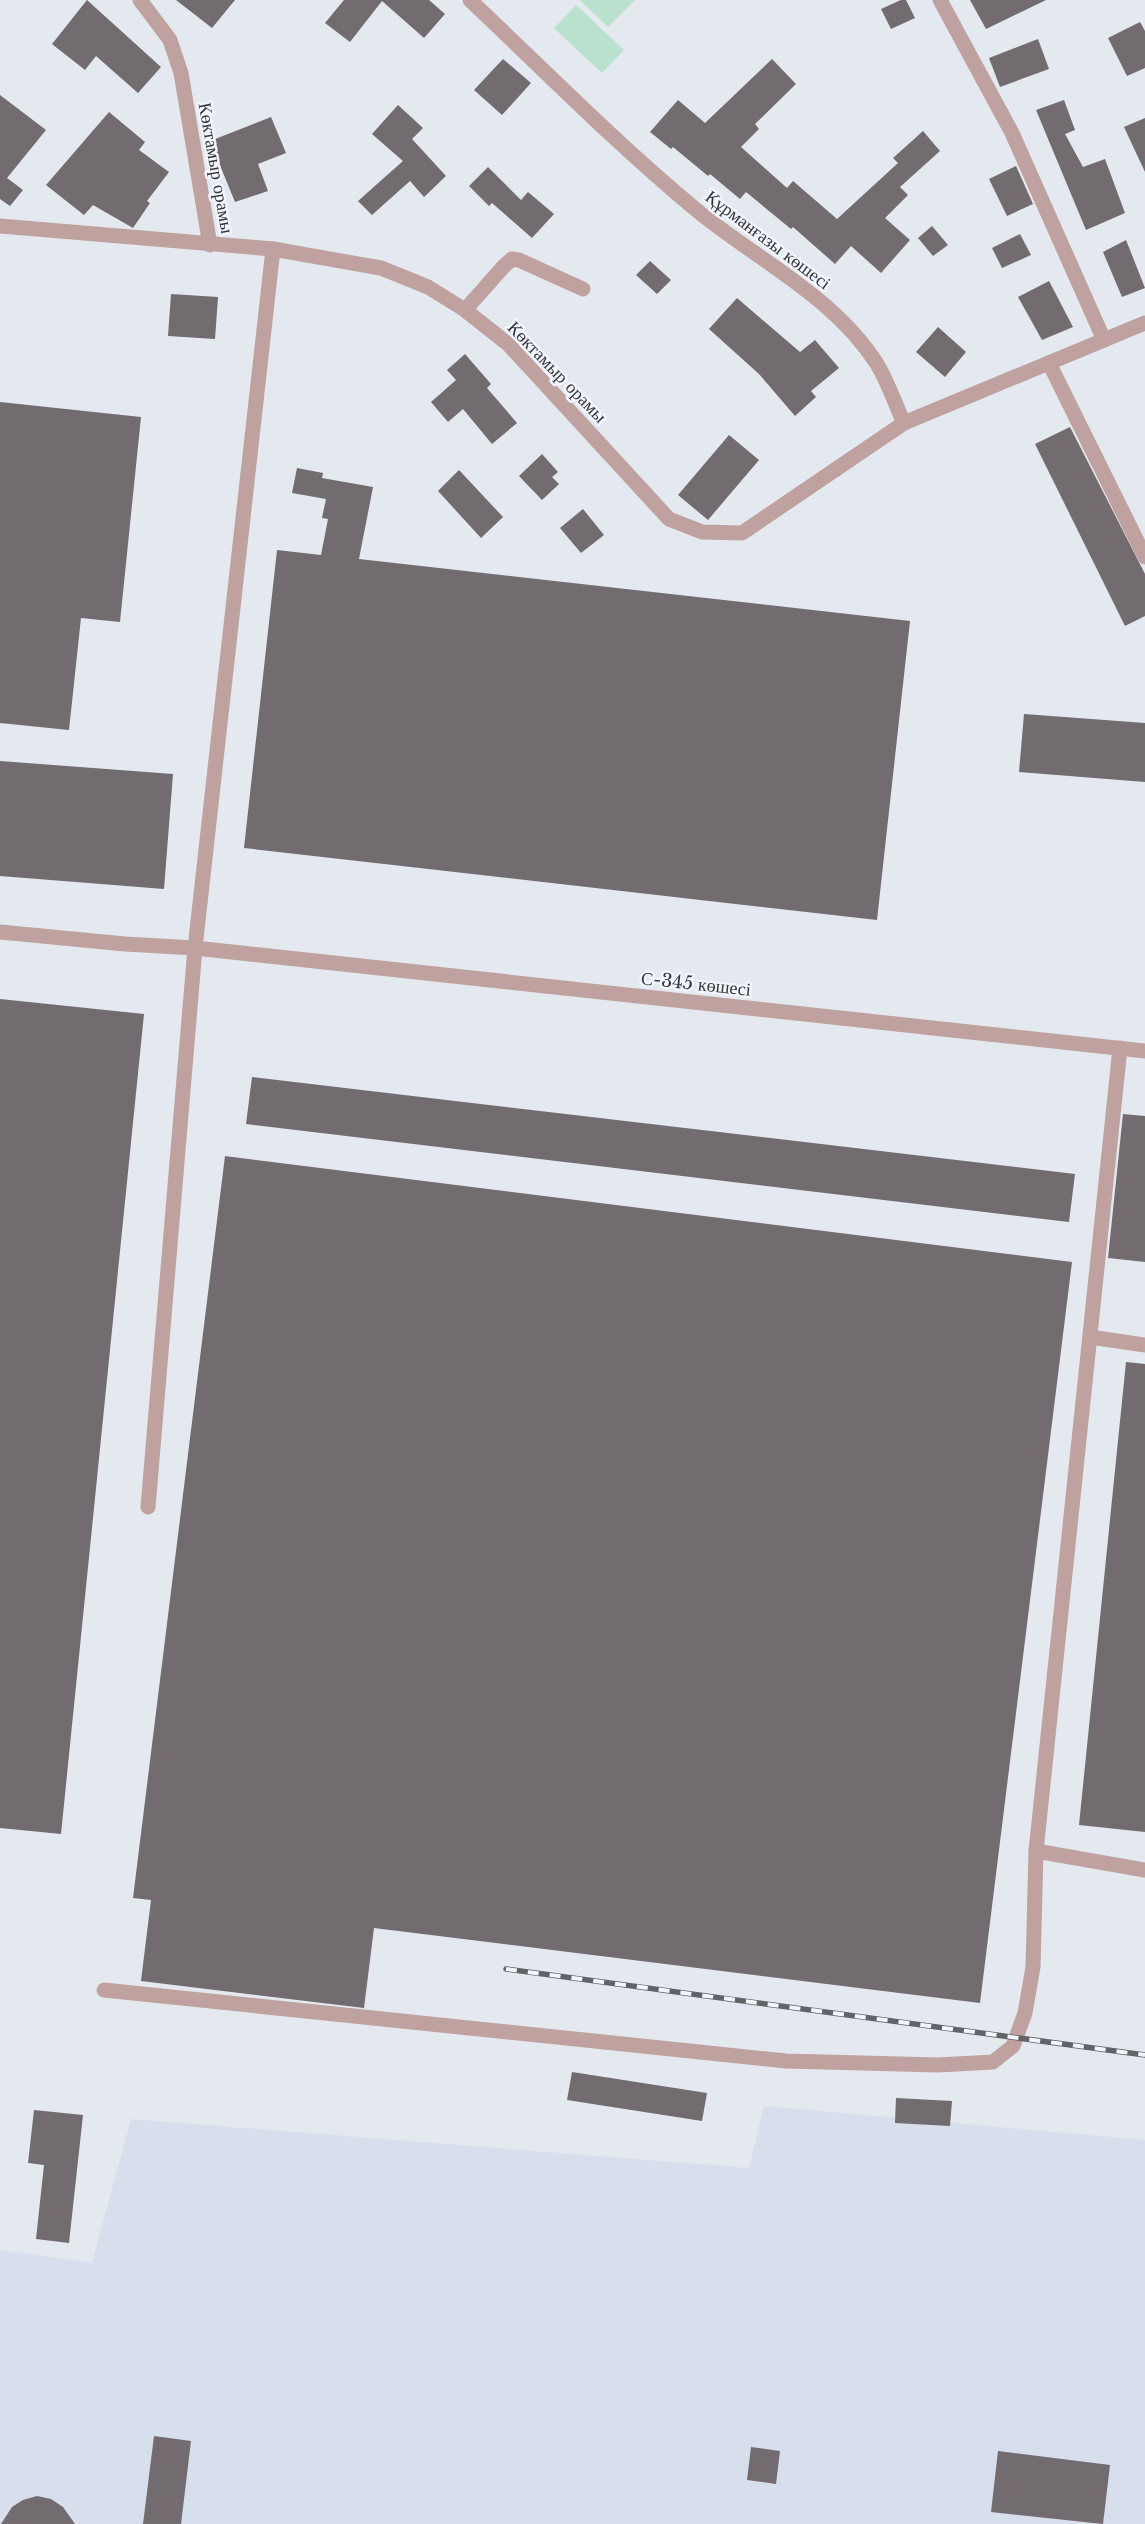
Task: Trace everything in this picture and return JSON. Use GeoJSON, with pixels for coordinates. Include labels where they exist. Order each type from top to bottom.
{"type":"FeatureCollection","features":[{"type":"Feature","properties":{"kind":"street","name":"Көктамыр орамы"},"geometry":{"type":"LineString","coordinates":[[140,0],[170,40],[181,73],[210,245],[273,249],[382,268],[428,287],[465,310],[508,344],[669,519],[702,532],[742,533],[904,423]]}},
{"type":"Feature","properties":{"kind":"street","name":"Құрманғазы көшесі"},"geometry":{"type":"LineString","coordinates":[[470,0],[612,135],[695,209],[790,276],[842,322],[877,364],[904,423]]}},
{"type":"Feature","properties":{"kind":"street"},"geometry":{"type":"LineString","coordinates":[[940,0],[1012,134],[1104,340]]}},
{"type":"Feature","properties":{"kind":"street"},"geometry":{"type":"LineString","coordinates":[[0,226],[210,245]]}},
{"type":"Feature","properties":{"kind":"street"},"geometry":{"type":"LineString","coordinates":[[148,1507],[195,948],[273,249]]}},
{"type":"Feature","properties":{"kind":"street"},"geometry":{"type":"LineString","coordinates":[[465,310],[512,259],[519,260],[583,289]]}},
{"type":"Feature","properties":{"kind":"street"},"geometry":{"type":"LineString","coordinates":[[904,423],[1145,323]]}},
{"type":"Feature","properties":{"kind":"street"},"geometry":{"type":"LineString","coordinates":[[1050,363],[1145,557]]}},
{"type":"Feature","properties":{"kind":"street","name":"С-345 көшесі"},"geometry":{"type":"LineString","coordinates":[[0,932],[125,944],[195,948],[1145,1051]]}},
{"type":"Feature","properties":{"kind":"street"},"geometry":{"type":"LineString","coordinates":[[104,1990],[786,2061],[938,2065],[993,2062],[1013,2046],[1025,2013],[1033,1967],[1036,1851],[1120,1048]]}},
{"type":"Feature","properties":{"kind":"street"},"geometry":{"type":"LineString","coordinates":[[1090,1337],[1145,1345]]}},
{"type":"Feature","properties":{"kind":"street"},"geometry":{"type":"LineString","coordinates":[[1036,1851],[1145,1870]]}},
{"type":"Feature","properties":{"kind":"shaded area"},"geometry":{"type":"Polygon","coordinates":[[[764,2106],[1145,2140],[1145,2524],[0,2524],[0,2250],[92,2263],[131,2119],[749,2168],[764,2106]]]}},
{"type":"Feature","properties":{"kind":"green space"},"geometry":{"type":"Polygon","coordinates":[[[580,0],[635,0],[608,27],[580,0]]]}},
{"type":"Feature","properties":{"kind":"green space"},"geometry":{"type":"Polygon","coordinates":[[[576,5],[624,50],[602,73],[554,28],[576,5]]]}},
{"type":"Feature","properties":{"kind":"building"},"geometry":{"type":"Polygon","coordinates":[[[87,0],[161,67],[138,93],[96,56],[85,70],[52,44],[87,0]]]}},
{"type":"Feature","properties":{"kind":"building"},"geometry":{"type":"Polygon","coordinates":[[[176,0],[235,0],[212,28],[176,0]]]}},
{"type":"Feature","properties":{"kind":"building"},"geometry":{"type":"Polygon","coordinates":[[[344,0],[429,0],[445,14],[424,38],[382,1],[350,42],[325,23],[344,0]]]}},
{"type":"Feature","properties":{"kind":"building"},"geometry":{"type":"Polygon","coordinates":[[[901,0],[906,0],[915,18],[891,29],[881,9],[901,0]]]}},
{"type":"Feature","properties":{"kind":"building"},"geometry":{"type":"Polygon","coordinates":[[[970,0],[1046,0],[986,29],[970,0]]]}},
{"type":"Feature","properties":{"kind":"building"},"geometry":{"type":"Polygon","coordinates":[[[1140,22],[1145,31],[1145,68],[1127,76],[1108,38],[1140,22]]]}},
{"type":"Feature","properties":{"kind":"building"},"geometry":{"type":"Polygon","coordinates":[[[1038,39],[1049,69],[1000,87],[989,58],[1038,39]]]}},
{"type":"Feature","properties":{"kind":"building"},"geometry":{"type":"Polygon","coordinates":[[[503,59],[531,83],[502,115],[474,90],[503,59]]]}},
{"type":"Feature","properties":{"kind":"building"},"geometry":{"type":"Polygon","coordinates":[[[772,59],[796,84],[755,124],[759,129],[741,147],[787,188],[793,181],[837,219],[898,163],[893,158],[923,131],[940,151],[900,187],[908,195],[885,218],[910,240],[881,273],[851,246],[835,264],[793,227],[791,229],[746,192],[740,199],[710,174],[708,176],[673,147],[671,149],[650,132],[678,100],[705,123],[772,59]]]}},
{"type":"Feature","properties":{"kind":"building"},"geometry":{"type":"Polygon","coordinates":[[[0,95],[46,130],[7,178],[23,190],[10,206],[0,199],[0,95]]]}},
{"type":"Feature","properties":{"kind":"building"},"geometry":{"type":"Polygon","coordinates":[[[1064,100],[1075,130],[1065,134],[1083,167],[1105,159],[1125,213],[1086,230],[1036,110],[1064,100]]]}},
{"type":"Feature","properties":{"kind":"building"},"geometry":{"type":"Polygon","coordinates":[[[398,105],[423,128],[412,139],[446,176],[424,197],[410,181],[372,215],[358,201],[403,161],[372,134],[398,105]]]}},
{"type":"Feature","properties":{"kind":"building"},"geometry":{"type":"Polygon","coordinates":[[[109,112],[145,142],[139,150],[169,172],[147,201],[150,203],[133,228],[93,205],[84,215],[46,185],[109,112]]]}},
{"type":"Feature","properties":{"kind":"building"},"geometry":{"type":"Polygon","coordinates":[[[271,117],[286,153],[258,164],[268,191],[235,202],[210,141],[271,117]]]}},
{"type":"Feature","properties":{"kind":"building"},"geometry":{"type":"Polygon","coordinates":[[[1145,118],[1145,172],[1124,127],[1145,118]]]}},
{"type":"Feature","properties":{"kind":"building"},"geometry":{"type":"Polygon","coordinates":[[[1016,166],[1033,204],[1007,216],[989,179],[1016,166]]]}},
{"type":"Feature","properties":{"kind":"building"},"geometry":{"type":"Polygon","coordinates":[[[488,167],[521,200],[528,192],[554,214],[532,238],[492,203],[489,206],[469,186],[488,167]]]}},
{"type":"Feature","properties":{"kind":"building"},"geometry":{"type":"Polygon","coordinates":[[[932,226],[948,245],[933,256],[918,238],[932,226]]]}},
{"type":"Feature","properties":{"kind":"building"},"geometry":{"type":"Polygon","coordinates":[[[1020,234],[1031,255],[1002,268],[992,248],[1020,234]]]}},
{"type":"Feature","properties":{"kind":"building"},"geometry":{"type":"Polygon","coordinates":[[[1126,240],[1145,288],[1122,297],[1103,252],[1126,240]]]}},
{"type":"Feature","properties":{"kind":"building"},"geometry":{"type":"Polygon","coordinates":[[[650,261],[671,280],[657,294],[636,275],[650,261]]]}},
{"type":"Feature","properties":{"kind":"building"},"geometry":{"type":"Polygon","coordinates":[[[1049,281],[1073,327],[1042,340],[1018,297],[1049,281]]]}},
{"type":"Feature","properties":{"kind":"building"},"geometry":{"type":"Polygon","coordinates":[[[171,294],[218,297],[215,339],[168,336],[171,294]]]}},
{"type":"Feature","properties":{"kind":"building"},"geometry":{"type":"Polygon","coordinates":[[[737,298],[800,352],[815,340],[839,368],[811,391],[816,397],[795,416],[759,374],[709,329],[737,298]]]}},
{"type":"Feature","properties":{"kind":"building"},"geometry":{"type":"Polygon","coordinates":[[[938,327],[966,352],[945,377],[916,352],[938,327]]]}},
{"type":"Feature","properties":{"kind":"building"},"geometry":{"type":"Polygon","coordinates":[[[465,354],[491,384],[487,388],[517,423],[492,444],[463,409],[448,422],[431,402],[456,380],[447,370],[465,354]]]}},
{"type":"Feature","properties":{"kind":"building"},"geometry":{"type":"Polygon","coordinates":[[[0,402],[141,417],[120,622],[81,618],[69,730],[0,723],[0,402]]]}},
{"type":"Feature","properties":{"kind":"building"},"geometry":{"type":"Polygon","coordinates":[[[1070,427],[1145,574],[1145,616],[1125,626],[1035,444],[1070,427]]]}},
{"type":"Feature","properties":{"kind":"building"},"geometry":{"type":"Polygon","coordinates":[[[729,435],[759,460],[708,520],[678,495],[729,435]]]}},
{"type":"Feature","properties":{"kind":"building"},"geometry":{"type":"Polygon","coordinates":[[[542,454],[558,472],[552,477],[559,484],[542,500],[519,476],[542,454]]]}},
{"type":"Feature","properties":{"kind":"building"},"geometry":{"type":"Polygon","coordinates":[[[297,468],[323,473],[322,478],[373,487],[359,559],[910,621],[877,920],[244,848],[277,550],[321,555],[328,519],[322,518],[326,499],[292,493],[297,468]]]}},
{"type":"Feature","properties":{"kind":"building"},"geometry":{"type":"Polygon","coordinates":[[[459,470],[503,517],[481,538],[438,491],[459,470]]]}},
{"type":"Feature","properties":{"kind":"building"},"geometry":{"type":"Polygon","coordinates":[[[583,509],[604,535],[581,553],[560,528],[583,509]]]}},
{"type":"Feature","properties":{"kind":"building"},"geometry":{"type":"Polygon","coordinates":[[[1024,714],[1145,723],[1145,782],[1019,772],[1024,714]]]}},
{"type":"Feature","properties":{"kind":"building"},"geometry":{"type":"Polygon","coordinates":[[[0,761],[173,774],[164,889],[0,876],[0,761]]]}},
{"type":"Feature","properties":{"kind":"building"},"geometry":{"type":"Polygon","coordinates":[[[0,999],[144,1014],[61,1834],[0,1828],[0,999]]]}},
{"type":"Feature","properties":{"kind":"building"},"geometry":{"type":"Polygon","coordinates":[[[252,1077],[1075,1174],[1069,1222],[246,1124],[252,1077]]]}},
{"type":"Feature","properties":{"kind":"building"},"geometry":{"type":"Polygon","coordinates":[[[1123,1114],[1145,1116],[1145,1262],[1108,1258],[1123,1114]]]}},
{"type":"Feature","properties":{"kind":"building"},"geometry":{"type":"Polygon","coordinates":[[[225,1156],[1072,1262],[980,2003],[374,1928],[364,2008],[141,1981],[151,1900],[133,1898],[225,1156]]]}},
{"type":"Feature","properties":{"kind":"building"},"geometry":{"type":"Polygon","coordinates":[[[1126,1362],[1145,1364],[1145,1832],[1079,1825],[1126,1362]]]}},
{"type":"Feature","properties":{"kind":"building"},"geometry":{"type":"Polygon","coordinates":[[[572,2072],[707,2093],[702,2121],[567,2100],[572,2072]]]}},
{"type":"Feature","properties":{"kind":"building"},"geometry":{"type":"Polygon","coordinates":[[[896,2098],[952,2101],[950,2126],[895,2123],[896,2098]]]}},
{"type":"Feature","properties":{"kind":"building"},"geometry":{"type":"Polygon","coordinates":[[[34,2110],[83,2115],[69,2243],[36,2239],[44,2165],[28,2163],[34,2110]]]}},
{"type":"Feature","properties":{"kind":"building"},"geometry":{"type":"Polygon","coordinates":[[[154,2436],[191,2441],[181,2524],[143,2524],[154,2436]]]}},
{"type":"Feature","properties":{"kind":"building"},"geometry":{"type":"Polygon","coordinates":[[[751,2447],[780,2451],[776,2484],[747,2480],[751,2447]]]}},
{"type":"Feature","properties":{"kind":"building"},"geometry":{"type":"Polygon","coordinates":[[[998,2451],[1110,2465],[1103,2524],[991,2512],[998,2451]]]}},
{"type":"Feature","properties":{"kind":"building"},"geometry":{"type":"Polygon","coordinates":[[[37,2496],[51,2499],[63,2507],[75,2524],[1,2524],[12,2507],[23,2500],[37,2496]]]}},
{"type":"Feature","properties":{"kind":"railway"},"geometry":{"type":"LineString","coordinates":[[506,1969],[1145,2055]]}}]}
